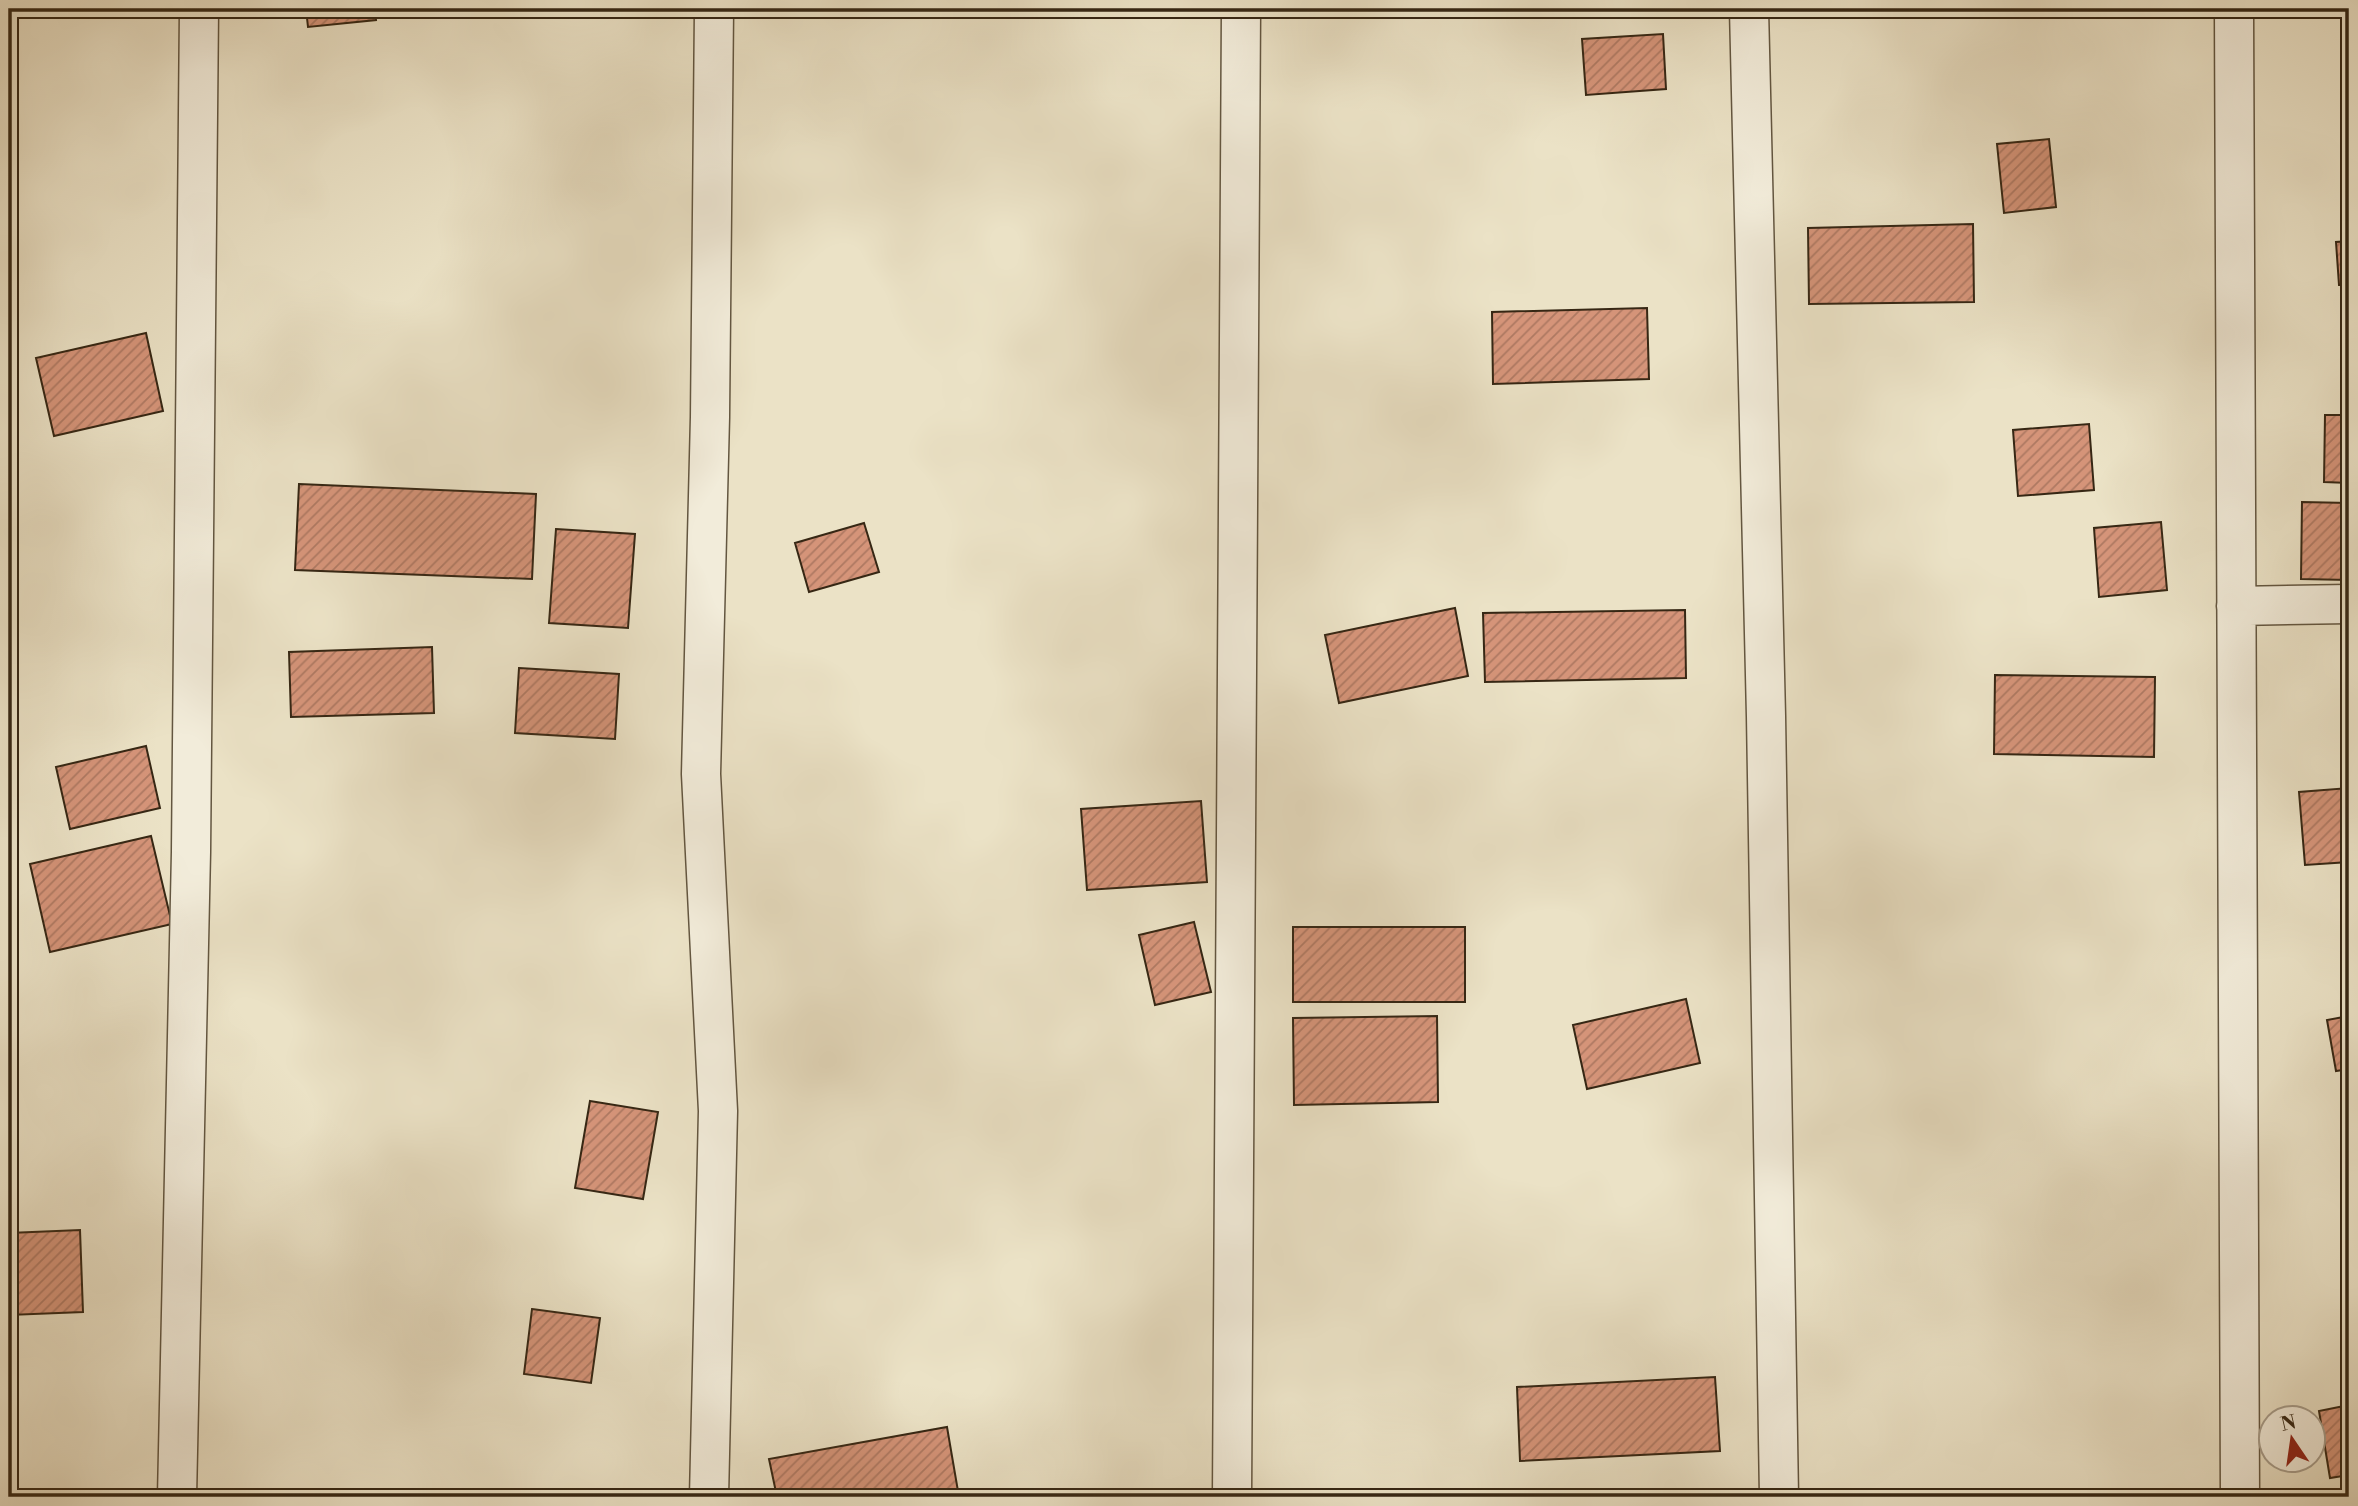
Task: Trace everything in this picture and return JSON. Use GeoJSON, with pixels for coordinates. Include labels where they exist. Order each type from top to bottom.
{"type":"FeatureCollection","features":[{"type":"Feature","properties":{"kind":"street"},"geometry":{"type":"LineString","coordinates":[[177,1497],[191,852],[199,9]]}},
{"type":"Feature","properties":{"kind":"street"},"geometry":{"type":"LineString","coordinates":[[709,1497],[718,1111],[701,774],[710,417],[714,9]]}},
{"type":"Feature","properties":{"kind":"street"},"geometry":{"type":"LineString","coordinates":[[1232,1497],[1241,9]]}},
{"type":"Feature","properties":{"kind":"street"},"geometry":{"type":"LineString","coordinates":[[1749,9],[1766,730],[1779,1497]]}},
{"type":"Feature","properties":{"kind":"street"},"geometry":{"type":"LineString","coordinates":[[2234,9],[2240,1497]]}},
{"type":"Feature","properties":{"kind":"street"},"geometry":{"type":"LineString","coordinates":[[2236,606],[2349,604]]}},
{"type":"Feature","properties":{"kind":"building"},"geometry":{"type":"Polygon","coordinates":[[[306,9],[375,9],[376,20],[308,27],[306,9]]]}},
{"type":"Feature","properties":{"kind":"building"},"geometry":{"type":"Polygon","coordinates":[[[1663,34],[1666,89],[1586,95],[1582,39],[1663,34]]]}},
{"type":"Feature","properties":{"kind":"building"},"geometry":{"type":"Polygon","coordinates":[[[2049,139],[2056,207],[2004,213],[1997,144],[2049,139]]]}},
{"type":"Feature","properties":{"kind":"building"},"geometry":{"type":"Polygon","coordinates":[[[1973,224],[1974,302],[1809,304],[1808,228],[1973,224]]]}},
{"type":"Feature","properties":{"kind":"building"},"geometry":{"type":"Polygon","coordinates":[[[2349,241],[2349,285],[2339,285],[2336,242],[2349,241]]]}},
{"type":"Feature","properties":{"kind":"building"},"geometry":{"type":"Polygon","coordinates":[[[1647,308],[1649,379],[1493,384],[1492,312],[1647,308]]]}},
{"type":"Feature","properties":{"kind":"building"},"geometry":{"type":"Polygon","coordinates":[[[146,333],[163,411],[54,436],[36,358],[146,333]]]}},
{"type":"Feature","properties":{"kind":"building"},"geometry":{"type":"Polygon","coordinates":[[[2325,415],[2349,415],[2349,483],[2324,482],[2325,415]]]}},
{"type":"Feature","properties":{"kind":"building"},"geometry":{"type":"Polygon","coordinates":[[[2089,424],[2094,490],[2018,496],[2013,430],[2089,424]]]}},
{"type":"Feature","properties":{"kind":"building"},"geometry":{"type":"Polygon","coordinates":[[[299,484],[536,494],[532,579],[295,570],[299,484]]]}},
{"type":"Feature","properties":{"kind":"building"},"geometry":{"type":"Polygon","coordinates":[[[2302,502],[2349,503],[2349,580],[2301,579],[2302,502]]]}},
{"type":"Feature","properties":{"kind":"building"},"geometry":{"type":"Polygon","coordinates":[[[2161,522],[2167,590],[2099,597],[2094,528],[2161,522]]]}},
{"type":"Feature","properties":{"kind":"building"},"geometry":{"type":"Polygon","coordinates":[[[864,523],[879,572],[809,592],[795,543],[864,523]]]}},
{"type":"Feature","properties":{"kind":"building"},"geometry":{"type":"Polygon","coordinates":[[[556,529],[635,534],[628,628],[549,623],[556,529]]]}},
{"type":"Feature","properties":{"kind":"building"},"geometry":{"type":"Polygon","coordinates":[[[1455,608],[1468,676],[1339,703],[1325,635],[1455,608]]]}},
{"type":"Feature","properties":{"kind":"building"},"geometry":{"type":"Polygon","coordinates":[[[1685,610],[1686,678],[1485,682],[1483,613],[1685,610]]]}},
{"type":"Feature","properties":{"kind":"building"},"geometry":{"type":"Polygon","coordinates":[[[432,647],[434,713],[291,717],[289,652],[432,647]]]}},
{"type":"Feature","properties":{"kind":"building"},"geometry":{"type":"Polygon","coordinates":[[[519,668],[619,674],[615,739],[515,733],[519,668]]]}},
{"type":"Feature","properties":{"kind":"building"},"geometry":{"type":"Polygon","coordinates":[[[1995,675],[2155,677],[2154,757],[1994,754],[1995,675]]]}},
{"type":"Feature","properties":{"kind":"building"},"geometry":{"type":"Polygon","coordinates":[[[146,746],[160,808],[70,829],[56,767],[146,746]]]}},
{"type":"Feature","properties":{"kind":"building"},"geometry":{"type":"Polygon","coordinates":[[[2349,788],[2349,862],[2305,865],[2299,792],[2349,788]]]}},
{"type":"Feature","properties":{"kind":"building"},"geometry":{"type":"Polygon","coordinates":[[[1201,801],[1207,882],[1087,890],[1081,809],[1201,801]]]}},
{"type":"Feature","properties":{"kind":"building"},"geometry":{"type":"Polygon","coordinates":[[[151,836],[172,924],[50,952],[30,864],[151,836]]]}},
{"type":"Feature","properties":{"kind":"building"},"geometry":{"type":"Polygon","coordinates":[[[1194,922],[1211,992],[1155,1005],[1139,935],[1194,922]]]}},
{"type":"Feature","properties":{"kind":"building"},"geometry":{"type":"Polygon","coordinates":[[[1293,927],[1465,927],[1465,1002],[1293,1002],[1293,927]]]}},
{"type":"Feature","properties":{"kind":"building"},"geometry":{"type":"Polygon","coordinates":[[[1686,999],[1700,1063],[1587,1089],[1573,1025],[1686,999]]]}},
{"type":"Feature","properties":{"kind":"building"},"geometry":{"type":"Polygon","coordinates":[[[1437,1016],[1438,1102],[1294,1105],[1293,1018],[1437,1016]]]}},
{"type":"Feature","properties":{"kind":"building"},"geometry":{"type":"Polygon","coordinates":[[[2349,1016],[2349,1069],[2336,1071],[2327,1020],[2349,1016]]]}},
{"type":"Feature","properties":{"kind":"building"},"geometry":{"type":"Polygon","coordinates":[[[590,1101],[658,1112],[643,1199],[575,1188],[590,1101]]]}},
{"type":"Feature","properties":{"kind":"building"},"geometry":{"type":"Polygon","coordinates":[[[80,1230],[83,1312],[9,1315],[9,1233],[80,1230]]]}},
{"type":"Feature","properties":{"kind":"building"},"geometry":{"type":"Polygon","coordinates":[[[532,1309],[600,1318],[591,1383],[524,1374],[532,1309]]]}},
{"type":"Feature","properties":{"kind":"building"},"geometry":{"type":"Polygon","coordinates":[[[1715,1377],[1720,1451],[1520,1461],[1517,1387],[1715,1377]]]}},
{"type":"Feature","properties":{"kind":"building"},"geometry":{"type":"Polygon","coordinates":[[[2349,1405],[2349,1475],[2330,1478],[2326,1454],[2326,1410],[2349,1405]]]}},
{"type":"Feature","properties":{"kind":"building"},"geometry":{"type":"Polygon","coordinates":[[[947,1427],[959,1497],[777,1497],[769,1459],[947,1427]]]}}]}
